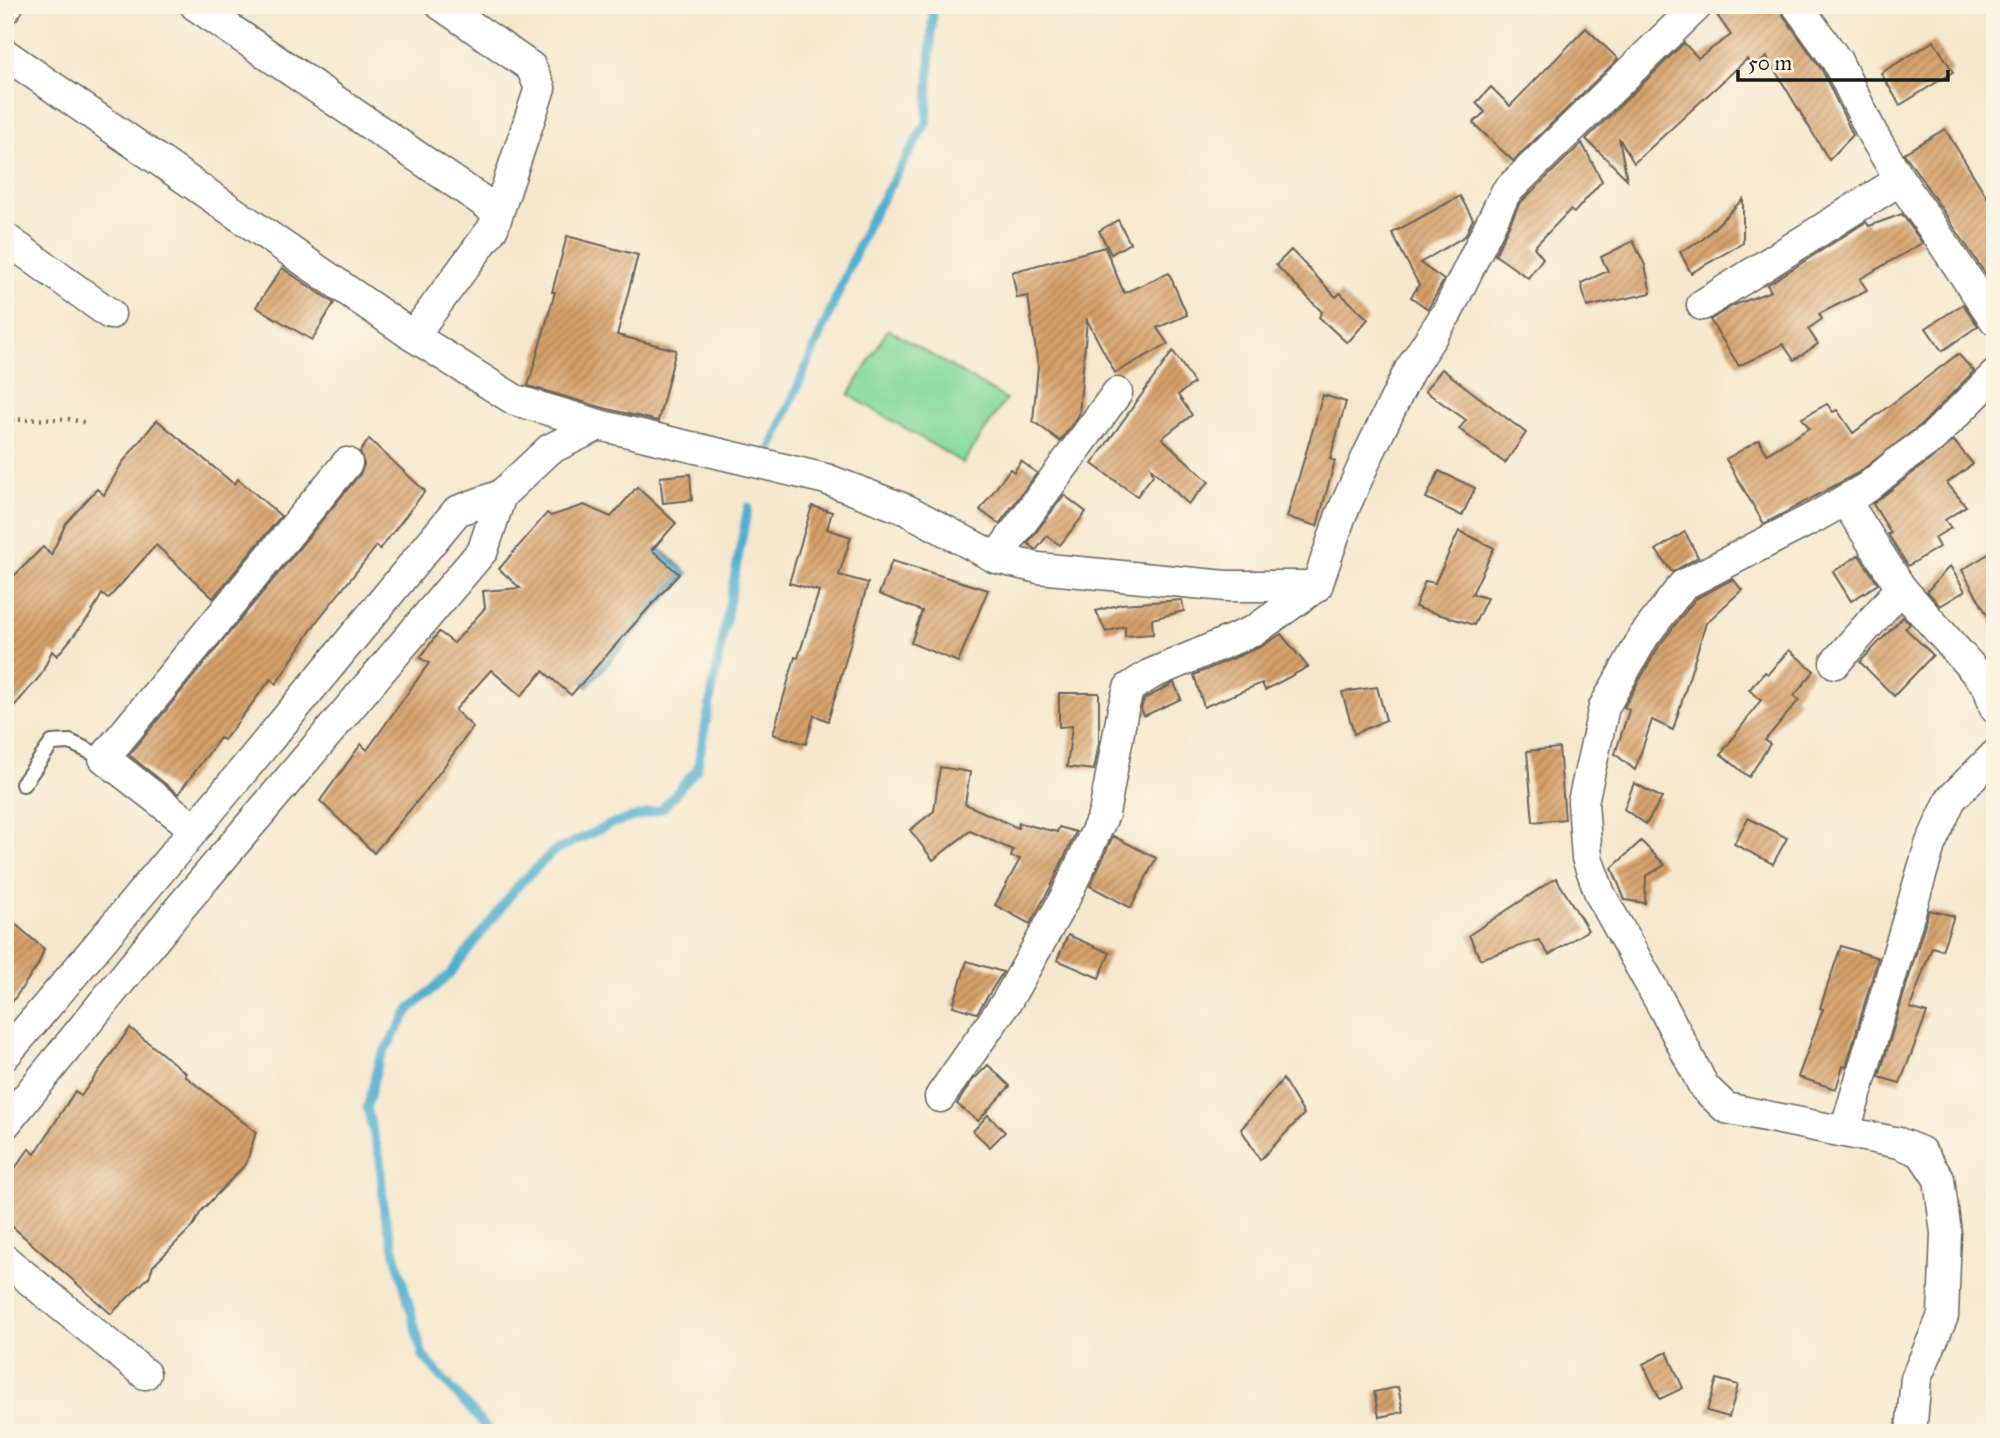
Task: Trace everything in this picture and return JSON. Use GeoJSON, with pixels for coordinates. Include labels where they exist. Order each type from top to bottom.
{"type":"FeatureCollection","features":[{"type":"Feature","properties":{"kind":"street"},"geometry":{"type":"LineString","coordinates":[[195,5],[497,211]]}},
{"type":"Feature","properties":{"kind":"street"},"geometry":{"type":"LineString","coordinates":[[412,336],[493,228],[540,88],[531,67],[441,5]]}},
{"type":"Feature","properties":{"kind":"street"},"geometry":{"type":"LineString","coordinates":[[940,1097],[1007,1001],[1066,896],[1099,826],[1104,814],[1122,709],[1129,688],[1151,674],[1255,630],[1317,586],[1340,515],[1369,453],[1409,371],[1448,311],[1506,192],[1698,5]]}},
{"type":"Feature","properties":{"kind":"street"},"geometry":{"type":"LineString","coordinates":[[1797,5],[1837,61],[1872,133],[1900,180],[1995,320]]}},
{"type":"Feature","properties":{"kind":"street"},"geometry":{"type":"LineString","coordinates":[[5,54],[412,336],[515,400],[598,425],[826,478],[907,510],[996,558],[1038,568],[1226,586],[1317,586]]}},
{"type":"Feature","properties":{"kind":"street"},"geometry":{"type":"LineString","coordinates":[[1702,305],[1900,180]]}},
{"type":"Feature","properties":{"kind":"street"},"geometry":{"type":"LineString","coordinates":[[5,238],[110,314]]}},
{"type":"Feature","properties":{"kind":"street"},"geometry":{"type":"LineString","coordinates":[[1911,1433],[1916,1378],[1943,1316],[1947,1233],[1939,1178],[1921,1152],[1899,1143],[1726,1108],[1704,1087],[1600,894],[1587,858],[1583,802],[1604,707],[1644,636],[1683,585],[1868,487],[1933,437],[1995,375]]}},
{"type":"Feature","properties":{"kind":"street"},"geometry":{"type":"LineString","coordinates":[[996,558],[1117,393]]}},
{"type":"Feature","properties":{"kind":"street"},"geometry":{"type":"LineString","coordinates":[[5,1055],[151,883],[457,511],[501,495],[550,449],[598,425]]}},
{"type":"Feature","properties":{"kind":"street"},"geometry":{"type":"LineString","coordinates":[[194,828],[104,758],[346,463]]}},
{"type":"Feature","properties":{"kind":"street"},"geometry":{"type":"LineString","coordinates":[[5,1124],[179,909],[484,550],[501,495]]}},
{"type":"Feature","properties":{"kind":"street"},"geometry":{"type":"LineString","coordinates":[[1845,500],[1901,588],[1988,686],[1995,708]]}},
{"type":"Feature","properties":{"kind":"street"},"geometry":{"type":"LineString","coordinates":[[1835,663],[1901,588]]}},
{"type":"Feature","properties":{"kind":"street"},"geometry":{"type":"LineString","coordinates":[[1845,1131],[1930,845],[1951,799],[1995,755]]}},
{"type":"Feature","properties":{"kind":"street"},"geometry":{"type":"LineString","coordinates":[[151,883],[179,909]]}},
{"type":"Feature","properties":{"kind":"street"},"geometry":{"type":"LineString","coordinates":[[5,1261],[145,1374]]}},
{"type":"Feature","properties":{"kind":"lane"},"geometry":{"type":"LineString","coordinates":[[23,784],[52,743],[70,742],[104,758]]}},
{"type":"Feature","properties":{"kind":"path"},"geometry":{"type":"LineString","coordinates":[[5,420],[68,419],[88,423]]}},
{"type":"Feature","properties":{"kind":"green space"},"geometry":{"type":"Polygon","coordinates":[[[888,329],[1006,399],[963,463],[849,395],[888,329]]]}},
{"type":"Feature","properties":{"kind":"water"},"geometry":{"type":"Polygon","coordinates":[[[658,547],[688,573],[587,687],[560,659],[658,547]]]}},
{"type":"Feature","properties":{"kind":"building"},"geometry":{"type":"Polygon","coordinates":[[[1715,5],[1780,5],[1783,15],[1822,70],[1853,135],[1829,160],[1767,57],[1753,68],[1747,59],[1634,163],[1619,138],[1627,179],[1586,139],[1684,43],[1698,58],[1731,35],[1714,11],[1715,5]]]}},
{"type":"Feature","properties":{"kind":"building"},"geometry":{"type":"Polygon","coordinates":[[[1586,28],[1618,59],[1513,161],[1473,123],[1485,112],[1476,103],[1491,87],[1510,106],[1586,28]]]}},
{"type":"Feature","properties":{"kind":"building"},"geometry":{"type":"Polygon","coordinates":[[[1934,41],[1953,72],[1900,105],[1881,73],[1934,41]]]}},
{"type":"Feature","properties":{"kind":"building"},"geometry":{"type":"Polygon","coordinates":[[[1945,129],[1995,210],[1995,288],[1904,153],[1945,129]]]}},
{"type":"Feature","properties":{"kind":"building"},"geometry":{"type":"Polygon","coordinates":[[[1582,143],[1602,181],[1574,213],[1570,210],[1534,247],[1543,258],[1528,278],[1495,255],[1519,204],[1582,143]]]}},
{"type":"Feature","properties":{"kind":"building"},"geometry":{"type":"Polygon","coordinates":[[[1460,196],[1473,219],[1465,236],[1420,263],[1444,280],[1428,309],[1411,297],[1419,285],[1392,233],[1460,196]]]}},
{"type":"Feature","properties":{"kind":"building"},"geometry":{"type":"Polygon","coordinates":[[[1743,199],[1743,243],[1691,273],[1680,252],[1703,239],[1743,199]]]}},
{"type":"Feature","properties":{"kind":"building"},"geometry":{"type":"Polygon","coordinates":[[[1902,214],[1922,243],[1860,279],[1867,290],[1819,314],[1822,319],[1808,329],[1818,344],[1794,360],[1783,344],[1739,366],[1710,320],[1732,306],[1771,291],[1767,285],[1866,222],[1869,226],[1902,214]]]}},
{"type":"Feature","properties":{"kind":"building"},"geometry":{"type":"Polygon","coordinates":[[[1118,220],[1130,243],[1111,254],[1099,231],[1118,220]]]}},
{"type":"Feature","properties":{"kind":"building"},"geometry":{"type":"Polygon","coordinates":[[[567,236],[638,255],[617,335],[676,350],[658,421],[528,386],[555,292],[552,292],[567,236]]]}},
{"type":"Feature","properties":{"kind":"building"},"geometry":{"type":"Polygon","coordinates":[[[1633,241],[1645,265],[1651,293],[1587,307],[1581,283],[1608,271],[1601,257],[1633,241]]]}},
{"type":"Feature","properties":{"kind":"building"},"geometry":{"type":"Polygon","coordinates":[[[1105,247],[1124,293],[1169,273],[1187,315],[1157,328],[1168,344],[1115,373],[1087,320],[1079,415],[1060,441],[1033,421],[1038,366],[1028,296],[1017,298],[1012,272],[1105,247]]]}},
{"type":"Feature","properties":{"kind":"building"},"geometry":{"type":"Polygon","coordinates":[[[1291,250],[1336,297],[1340,293],[1368,319],[1350,340],[1346,342],[1319,317],[1322,312],[1276,265],[1291,250]]]}},
{"type":"Feature","properties":{"kind":"building"},"geometry":{"type":"Polygon","coordinates":[[[282,268],[334,303],[312,340],[256,307],[282,268]]]}},
{"type":"Feature","properties":{"kind":"building"},"geometry":{"type":"Polygon","coordinates":[[[1963,304],[1978,326],[1942,351],[1926,328],[1963,304]]]}},
{"type":"Feature","properties":{"kind":"building"},"geometry":{"type":"Polygon","coordinates":[[[1173,351],[1194,383],[1178,395],[1192,415],[1162,438],[1209,482],[1188,504],[1151,468],[1153,475],[1137,496],[1092,464],[1173,351]]]}},
{"type":"Feature","properties":{"kind":"building"},"geometry":{"type":"Polygon","coordinates":[[[1958,354],[1974,371],[1922,424],[1858,473],[1764,524],[1726,459],[1759,440],[1767,454],[1809,428],[1802,418],[1827,404],[1833,412],[1837,410],[1853,433],[1958,354]]]}},
{"type":"Feature","properties":{"kind":"building"},"geometry":{"type":"Polygon","coordinates":[[[1442,369],[1526,433],[1505,463],[1459,429],[1466,420],[1425,391],[1442,369]]]}},
{"type":"Feature","properties":{"kind":"building"},"geometry":{"type":"Polygon","coordinates":[[[1323,395],[1346,402],[1330,459],[1335,461],[1317,526],[1287,517],[1323,395]]]}},
{"type":"Feature","properties":{"kind":"building"},"geometry":{"type":"Polygon","coordinates":[[[157,420],[234,484],[238,479],[281,516],[213,598],[156,545],[108,599],[102,594],[89,617],[57,656],[52,651],[41,675],[5,717],[5,585],[43,547],[51,555],[66,523],[97,489],[104,495],[122,463],[157,420]]]}},
{"type":"Feature","properties":{"kind":"building"},"geometry":{"type":"Polygon","coordinates":[[[369,439],[425,491],[380,549],[377,546],[317,621],[276,684],[271,679],[224,740],[220,738],[178,794],[129,755],[360,474],[364,465],[360,452],[369,439]]]}},
{"type":"Feature","properties":{"kind":"building"},"geometry":{"type":"Polygon","coordinates":[[[1954,441],[1973,464],[1947,483],[1966,506],[1945,520],[1951,528],[1934,538],[1939,547],[1908,566],[1873,504],[1954,441]]]}},
{"type":"Feature","properties":{"kind":"building"},"geometry":{"type":"Polygon","coordinates":[[[1021,461],[1037,473],[999,524],[980,510],[1010,469],[1014,472],[1021,461]]]}},
{"type":"Feature","properties":{"kind":"building"},"geometry":{"type":"Polygon","coordinates":[[[1439,471],[1475,488],[1462,516],[1426,498],[1439,471]]]}},
{"type":"Feature","properties":{"kind":"building"},"geometry":{"type":"Polygon","coordinates":[[[690,474],[692,500],[663,503],[660,477],[690,474]]]}},
{"type":"Feature","properties":{"kind":"building"},"geometry":{"type":"Polygon","coordinates":[[[637,487],[676,523],[652,550],[679,574],[571,695],[543,671],[521,696],[491,670],[455,710],[473,727],[425,792],[374,853],[320,801],[361,744],[367,750],[429,663],[420,658],[439,632],[454,643],[485,608],[483,591],[520,588],[499,569],[547,513],[551,516],[584,505],[611,517],[637,487]]]}},
{"type":"Feature","properties":{"kind":"building"},"geometry":{"type":"Polygon","coordinates":[[[1064,495],[1086,512],[1060,545],[1047,536],[1036,550],[1028,543],[1064,495]]]}},
{"type":"Feature","properties":{"kind":"building"},"geometry":{"type":"Polygon","coordinates":[[[812,506],[832,512],[827,529],[851,537],[839,575],[868,583],[828,721],[814,715],[806,744],[773,734],[795,657],[798,658],[819,591],[789,583],[812,506]]]}},
{"type":"Feature","properties":{"kind":"building"},"geometry":{"type":"Polygon","coordinates":[[[1459,531],[1494,548],[1472,594],[1487,598],[1474,625],[1415,607],[1425,581],[1435,583],[1459,531]]]}},
{"type":"Feature","properties":{"kind":"building"},"geometry":{"type":"Polygon","coordinates":[[[1685,532],[1698,557],[1672,572],[1656,550],[1685,532]]]}},
{"type":"Feature","properties":{"kind":"building"},"geometry":{"type":"Polygon","coordinates":[[[1995,550],[1995,629],[1962,570],[1995,550]]]}},
{"type":"Feature","properties":{"kind":"building"},"geometry":{"type":"Polygon","coordinates":[[[1859,555],[1878,584],[1851,601],[1833,572],[1859,555]]]}},
{"type":"Feature","properties":{"kind":"building"},"geometry":{"type":"Polygon","coordinates":[[[892,561],[988,590],[958,662],[911,643],[922,611],[879,594],[892,561]]]}},
{"type":"Feature","properties":{"kind":"building"},"geometry":{"type":"Polygon","coordinates":[[[1950,566],[1965,591],[1940,606],[1927,591],[1950,566]]]}},
{"type":"Feature","properties":{"kind":"building"},"geometry":{"type":"Polygon","coordinates":[[[1733,579],[1742,590],[1706,623],[1673,730],[1652,720],[1635,770],[1615,754],[1629,710],[1624,707],[1659,646],[1695,599],[1733,579]]]}},
{"type":"Feature","properties":{"kind":"building"},"geometry":{"type":"Polygon","coordinates":[[[1182,600],[1184,611],[1152,619],[1153,634],[1125,636],[1125,626],[1106,632],[1096,611],[1121,604],[1182,600]]]}},
{"type":"Feature","properties":{"kind":"building"},"geometry":{"type":"Polygon","coordinates":[[[1903,617],[1910,624],[1905,628],[1933,655],[1894,696],[1860,662],[1903,617]]]}},
{"type":"Feature","properties":{"kind":"building"},"geometry":{"type":"Polygon","coordinates":[[[1281,634],[1308,667],[1265,690],[1262,683],[1204,707],[1194,675],[1262,646],[1281,634]]]}},
{"type":"Feature","properties":{"kind":"building"},"geometry":{"type":"Polygon","coordinates":[[[1789,650],[1814,671],[1794,696],[1799,700],[1765,740],[1770,744],[1749,777],[1721,754],[1761,700],[1749,690],[1765,672],[1768,674],[1789,650]]]}},
{"type":"Feature","properties":{"kind":"building"},"geometry":{"type":"Polygon","coordinates":[[[1174,683],[1181,699],[1144,716],[1141,709],[1144,699],[1174,683]]]}},
{"type":"Feature","properties":{"kind":"building"},"geometry":{"type":"Polygon","coordinates":[[[1377,687],[1386,720],[1354,734],[1342,692],[1377,687]]]}},
{"type":"Feature","properties":{"kind":"building"},"geometry":{"type":"Polygon","coordinates":[[[1059,693],[1099,693],[1099,743],[1094,770],[1067,767],[1072,726],[1059,727],[1059,693]]]}},
{"type":"Feature","properties":{"kind":"building"},"geometry":{"type":"Polygon","coordinates":[[[1559,748],[1565,819],[1533,822],[1527,751],[1559,748]]]}},
{"type":"Feature","properties":{"kind":"building"},"geometry":{"type":"Polygon","coordinates":[[[940,767],[970,772],[965,804],[1018,828],[1019,823],[1057,832],[1059,827],[1076,832],[1030,924],[995,905],[1020,859],[1011,857],[1013,850],[970,831],[933,860],[910,830],[934,811],[940,767]]]}},
{"type":"Feature","properties":{"kind":"building"},"geometry":{"type":"Polygon","coordinates":[[[1634,783],[1662,798],[1646,824],[1624,809],[1634,783]]]}},
{"type":"Feature","properties":{"kind":"building"},"geometry":{"type":"Polygon","coordinates":[[[1748,818],[1787,838],[1773,864],[1734,844],[1748,818]]]}},
{"type":"Feature","properties":{"kind":"building"},"geometry":{"type":"Polygon","coordinates":[[[1113,836],[1156,858],[1131,908],[1090,886],[1113,836]]]}},
{"type":"Feature","properties":{"kind":"building"},"geometry":{"type":"Polygon","coordinates":[[[1641,841],[1665,865],[1646,876],[1645,903],[1625,900],[1612,868],[1641,841]]]}},
{"type":"Feature","properties":{"kind":"building"},"geometry":{"type":"Polygon","coordinates":[[[1556,878],[1588,930],[1549,955],[1539,940],[1480,959],[1469,935],[1556,878]]]}},
{"type":"Feature","properties":{"kind":"building"},"geometry":{"type":"Polygon","coordinates":[[[1929,910],[1954,916],[1942,950],[1932,947],[1910,1008],[1927,1013],[1900,1083],[1879,1077],[1929,910]]]}},
{"type":"Feature","properties":{"kind":"building"},"geometry":{"type":"Polygon","coordinates":[[[5,915],[44,949],[38,965],[5,1012],[5,915]]]}},
{"type":"Feature","properties":{"kind":"building"},"geometry":{"type":"Polygon","coordinates":[[[1068,935],[1110,953],[1099,978],[1057,960],[1068,935]]]}},
{"type":"Feature","properties":{"kind":"building"},"geometry":{"type":"Polygon","coordinates":[[[1841,946],[1878,958],[1846,1067],[1843,1066],[1836,1089],[1798,1077],[1823,1009],[1820,1008],[1841,946]]]}},
{"type":"Feature","properties":{"kind":"building"},"geometry":{"type":"Polygon","coordinates":[[[967,961],[1003,972],[977,1013],[953,1006],[967,961]]]}},
{"type":"Feature","properties":{"kind":"building"},"geometry":{"type":"Polygon","coordinates":[[[130,1028],[256,1132],[246,1164],[202,1210],[193,1226],[153,1266],[149,1277],[111,1314],[5,1220],[5,1182],[29,1149],[35,1154],[75,1091],[81,1096],[130,1028]]]}},
{"type":"Feature","properties":{"kind":"building"},"geometry":{"type":"Polygon","coordinates":[[[988,1065],[1010,1086],[978,1121],[957,1104],[972,1081],[988,1065]]]}},
{"type":"Feature","properties":{"kind":"building"},"geometry":{"type":"Polygon","coordinates":[[[1283,1079],[1304,1114],[1260,1160],[1241,1129],[1283,1079]]]}},
{"type":"Feature","properties":{"kind":"building"},"geometry":{"type":"Polygon","coordinates":[[[988,1115],[1005,1132],[990,1147],[973,1131],[988,1115]]]}},
{"type":"Feature","properties":{"kind":"building"},"geometry":{"type":"Polygon","coordinates":[[[1667,1352],[1683,1388],[1660,1399],[1643,1364],[1667,1352]]]}},
{"type":"Feature","properties":{"kind":"building"},"geometry":{"type":"Polygon","coordinates":[[[1717,1379],[1738,1385],[1729,1417],[1707,1411],[1717,1379]]]}},
{"type":"Feature","properties":{"kind":"building"},"geometry":{"type":"Polygon","coordinates":[[[1398,1387],[1403,1412],[1379,1417],[1374,1392],[1398,1387]]]}},
{"type":"Feature","properties":{"kind":"waterway"},"geometry":{"type":"LineString","coordinates":[[767,457],[869,222],[927,122],[933,5]]}},
{"type":"Feature","properties":{"kind":"waterway"},"geometry":{"type":"LineString","coordinates":[[491,1433],[423,1356],[384,1212],[380,1159],[367,1108],[379,1060],[410,1009],[449,975],[517,887],[554,851],[611,824],[662,809],[697,769],[748,507]]}}]}
